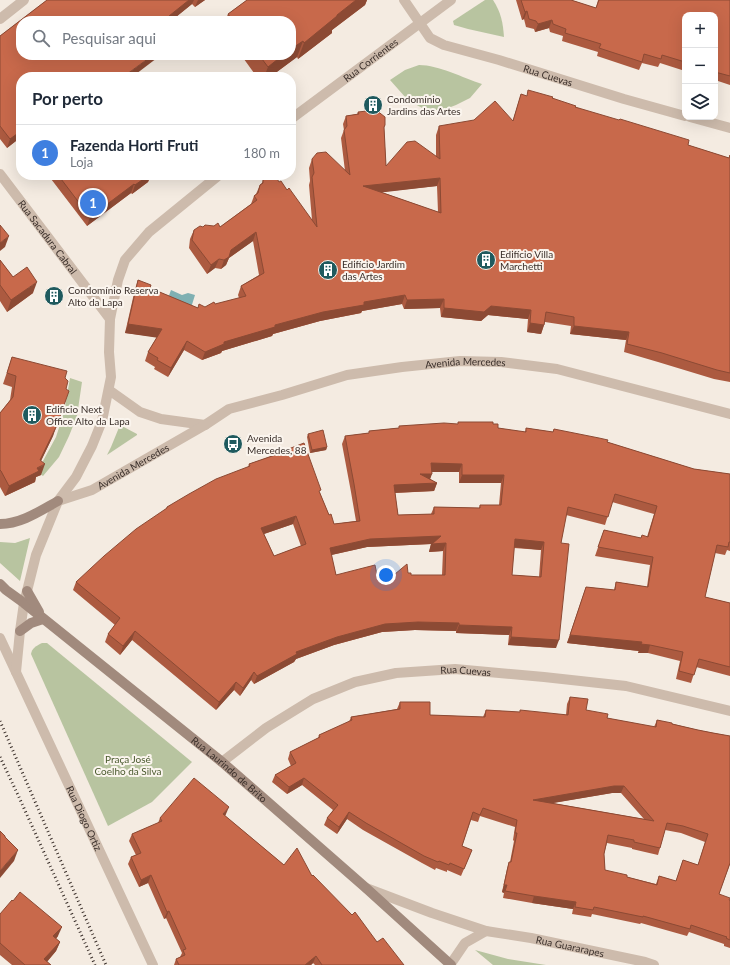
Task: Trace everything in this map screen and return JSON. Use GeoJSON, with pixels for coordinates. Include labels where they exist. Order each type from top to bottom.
{"type":"FeatureCollection","features":[{"type":"Feature","properties":{"kind":"street"},"geometry":{"type":"LineString","coordinates":[[0,18],[24,0]]}},
{"type":"Feature","properties":{"kind":"street","name":"Rua Cuevas"},"geometry":{"type":"LineString","coordinates":[[404,0],[430,38],[444,45],[682,115]]}},
{"type":"Feature","properties":{"kind":"street","name":"Rua Corrientes"},"geometry":{"type":"LineString","coordinates":[[296,115],[451,0]]}},
{"type":"Feature","properties":{"kind":"street"},"geometry":{"type":"LineString","coordinates":[[701,120],[730,128]]}},
{"type":"Feature","properties":{"kind":"street","name":"Rua Sacadura Cabral"},"geometry":{"type":"LineString","coordinates":[[0,174],[110,319]]}},
{"type":"Feature","properties":{"kind":"street"},"geometry":{"type":"LineString","coordinates":[[16,672],[24,603],[36,555],[58,501],[76,478],[92,446],[102,421],[111,377],[109,352],[110,319],[118,280],[125,260],[149,232],[213,180]]}},
{"type":"Feature","properties":{"kind":"street","name":"Avenida Mercedes"},"geometry":{"type":"LineString","coordinates":[[58,501],[92,490],[205,425],[229,409],[347,376],[402,367],[460,361],[502,362],[557,368],[730,414]]}},
{"type":"Feature","properties":{"kind":"street"},"geometry":{"type":"LineString","coordinates":[[109,390],[140,412],[161,420],[205,425]]}},
{"type":"Feature","properties":{"kind":"street"},"geometry":{"type":"LineString","coordinates":[[0,524],[21,520],[58,501]]}},
{"type":"Feature","properties":{"kind":"street","name":"Rua Laurindo de Brito"},"geometry":{"type":"LineString","coordinates":[[0,584],[222,762],[366,888],[450,965]]}},
{"type":"Feature","properties":{"kind":"street"},"geometry":{"type":"LineString","coordinates":[[20,631],[31,623],[43,619],[27,591]]}},
{"type":"Feature","properties":{"kind":"street","name":"Rua Diogo Ortiz"},"geometry":{"type":"LineString","coordinates":[[0,638],[153,965]]}},
{"type":"Feature","properties":{"kind":"street","name":"Rua Cuevas"},"geometry":{"type":"LineString","coordinates":[[222,762],[266,728],[313,699],[355,682],[396,673],[456,670],[559,678],[626,686],[730,711]]}},
{"type":"Feature","properties":{"kind":"street","name":"Rua Guararapes"},"geometry":{"type":"LineString","coordinates":[[366,888],[432,913],[486,931],[531,938],[654,965]]}},
{"type":"Feature","properties":{"kind":"street"},"geometry":{"type":"LineString","coordinates":[[450,965],[465,943],[486,931]]}},
{"type":"Feature","properties":{"kind":"green space"},"geometry":{"type":"Polygon","coordinates":[[[485,0],[493,0],[496,4],[501,18],[504,37],[454,25],[453,21],[485,0]]]}},
{"type":"Feature","properties":{"kind":"green space"},"geometry":{"type":"Polygon","coordinates":[[[419,65],[443,69],[482,84],[470,98],[456,105],[443,110],[426,110],[406,98],[390,80],[405,70],[419,65]]]}},
{"type":"Feature","properties":{"kind":"green space"},"geometry":{"type":"Polygon","coordinates":[[[70,378],[82,382],[77,416],[59,457],[43,476],[37,472],[56,437],[64,412],[70,378]]]}},
{"type":"Feature","properties":{"kind":"green space"},"geometry":{"type":"Polygon","coordinates":[[[120,425],[137,435],[107,455],[111,447],[120,425]]]}},
{"type":"Feature","properties":{"kind":"green space"},"geometry":{"type":"Polygon","coordinates":[[[30,538],[20,581],[0,563],[0,542],[15,543],[30,538]]]}},
{"type":"Feature","properties":{"kind":"green space","name":"Praça José Coelho da Silva"},"geometry":{"type":"Polygon","coordinates":[[[42,643],[47,643],[192,762],[152,802],[108,826],[31,654],[35,647],[42,643]]]}},
{"type":"Feature","properties":{"kind":"green space"},"geometry":{"type":"Polygon","coordinates":[[[475,950],[508,959],[546,965],[493,965],[475,950]]]}},
{"type":"Feature","properties":{"kind":"water"},"geometry":{"type":"Polygon","coordinates":[[[171,290],[182,295],[188,293],[195,295],[190,311],[167,301],[171,290]]]}},
{"type":"Feature","properties":{"kind":"building"},"geometry":{"type":"Polygon","coordinates":[[[47,0],[189,0],[169,16],[26,16],[47,0]]]}},
{"type":"Feature","properties":{"kind":"building"},"geometry":{"type":"Polygon","coordinates":[[[247,0],[356,0],[304,43],[303,41],[296,46],[296,16],[229,16],[228,14],[247,0]]]}},
{"type":"Feature","properties":{"kind":"building"},"geometry":{"type":"Polygon","coordinates":[[[521,0],[571,0],[596,8],[599,0],[730,0],[730,76],[718,73],[718,12],[682,12],[682,61],[662,55],[661,59],[644,54],[642,62],[599,48],[601,44],[565,33],[566,29],[553,24],[552,20],[538,24],[536,21],[529,19],[527,11],[525,12],[521,0]]]}},
{"type":"Feature","properties":{"kind":"building"},"geometry":{"type":"Polygon","coordinates":[[[16,24],[16,60],[146,60],[130,72],[16,72],[16,135],[10,139],[0,126],[0,36],[16,24]]]}},
{"type":"Feature","properties":{"kind":"building"},"geometry":{"type":"Polygon","coordinates":[[[263,60],[277,60],[268,67],[263,60]]]}},
{"type":"Feature","properties":{"kind":"building"},"geometry":{"type":"Polygon","coordinates":[[[528,90],[553,97],[552,98],[576,106],[575,107],[689,140],[688,145],[729,158],[730,155],[730,373],[627,344],[629,332],[574,326],[574,317],[546,312],[544,325],[530,323],[531,310],[491,306],[484,312],[444,308],[444,299],[407,300],[405,295],[364,302],[364,305],[323,312],[275,325],[275,327],[224,342],[224,344],[205,352],[187,341],[171,368],[157,360],[158,358],[148,352],[162,329],[128,324],[138,280],[151,285],[150,288],[198,308],[199,304],[205,307],[214,302],[215,304],[246,296],[241,286],[264,273],[256,232],[231,250],[229,257],[224,260],[219,259],[211,265],[192,240],[194,230],[200,226],[214,226],[218,223],[220,227],[257,200],[254,196],[258,193],[263,180],[281,181],[287,190],[289,188],[317,227],[312,177],[314,173],[312,159],[317,153],[326,152],[350,175],[344,130],[347,126],[346,116],[359,114],[358,112],[376,110],[385,117],[384,127],[386,166],[407,142],[415,141],[440,159],[439,126],[474,120],[495,101],[513,121],[521,94],[527,96],[528,90]],[[440,178],[363,186],[441,213],[440,178]]]}},
{"type":"Feature","properties":{"kind":"building"},"geometry":{"type":"Polygon","coordinates":[[[62,180],[142,180],[135,185],[134,184],[90,217],[62,180]]]}},
{"type":"Feature","properties":{"kind":"building"},"geometry":{"type":"Polygon","coordinates":[[[0,225],[9,236],[0,243],[0,225]]]}},
{"type":"Feature","properties":{"kind":"building"},"geometry":{"type":"Polygon","coordinates":[[[0,260],[13,277],[27,267],[37,282],[11,300],[0,285],[0,260]]]}},
{"type":"Feature","properties":{"kind":"building","name":"Edificio Next Office Alto da Lapa"},"geometry":{"type":"Polygon","coordinates":[[[12,357],[67,371],[65,378],[68,381],[66,389],[69,391],[57,425],[40,460],[45,464],[37,468],[39,471],[9,486],[0,470],[0,413],[13,397],[16,376],[7,373],[12,357]]]}},
{"type":"Feature","properties":{"kind":"building"},"geometry":{"type":"Polygon","coordinates":[[[458,422],[493,422],[493,424],[498,424],[498,428],[526,432],[526,428],[553,432],[554,429],[608,440],[607,442],[694,469],[730,474],[730,542],[728,547],[717,545],[705,597],[730,603],[730,667],[699,659],[694,675],[679,671],[683,652],[641,644],[642,642],[570,635],[586,587],[615,590],[616,582],[648,587],[653,557],[598,547],[604,530],[641,538],[642,535],[648,537],[657,506],[615,494],[608,517],[568,507],[561,543],[569,544],[559,640],[511,637],[512,627],[418,622],[385,624],[337,637],[296,652],[297,654],[257,676],[254,672],[243,688],[236,682],[219,702],[135,631],[123,646],[108,634],[120,618],[76,582],[136,529],[167,507],[216,479],[250,466],[249,464],[304,443],[321,490],[319,491],[329,515],[331,514],[334,524],[360,521],[345,436],[369,433],[369,431],[399,428],[399,426],[444,423],[458,424],[458,422]],[[431,463],[432,474],[420,474],[437,483],[394,485],[398,515],[434,514],[434,507],[480,508],[480,505],[501,505],[504,475],[462,475],[462,464],[431,463]],[[296,516],[261,528],[274,556],[306,544],[296,516]],[[441,536],[370,539],[330,548],[336,575],[375,565],[377,575],[395,574],[407,564],[408,573],[411,573],[411,575],[445,575],[446,543],[432,544],[441,536]],[[515,539],[512,575],[541,577],[544,542],[515,539]]]}},
{"type":"Feature","properties":{"kind":"building"},"geometry":{"type":"Polygon","coordinates":[[[323,430],[327,447],[312,450],[308,434],[323,430]]]}},
{"type":"Feature","properties":{"kind":"building"},"geometry":{"type":"Polygon","coordinates":[[[570,697],[588,699],[586,710],[608,714],[607,718],[656,727],[657,720],[730,736],[730,863],[719,894],[730,898],[730,940],[726,938],[727,937],[691,925],[690,929],[643,916],[594,907],[593,910],[575,907],[576,902],[505,891],[507,885],[504,885],[509,862],[511,862],[517,833],[515,833],[517,820],[483,808],[480,815],[473,812],[462,846],[472,850],[464,869],[450,863],[449,865],[439,861],[438,862],[424,856],[349,812],[339,827],[327,818],[338,805],[304,778],[289,787],[275,775],[296,763],[290,752],[320,737],[319,735],[352,720],[351,717],[400,709],[400,702],[430,702],[430,715],[485,717],[486,710],[520,712],[520,710],[568,715],[570,697]],[[614,786],[533,800],[654,821],[624,786],[614,786]],[[667,823],[660,848],[634,842],[634,840],[608,835],[604,854],[605,870],[627,875],[627,877],[657,885],[659,876],[676,881],[683,860],[698,865],[708,834],[683,826],[667,823]]]}},
{"type":"Feature","properties":{"kind":"building"},"geometry":{"type":"Polygon","coordinates":[[[194,778],[229,807],[223,814],[284,865],[297,848],[312,876],[313,875],[352,915],[355,912],[377,942],[383,938],[404,965],[322,965],[316,956],[305,965],[179,965],[176,959],[185,955],[183,950],[186,949],[169,911],[167,912],[151,875],[141,880],[131,857],[141,853],[132,834],[162,821],[160,818],[194,778]]]}},
{"type":"Feature","properties":{"kind":"building"},"geometry":{"type":"Polygon","coordinates":[[[0,831],[18,850],[0,871],[0,831]]]}},
{"type":"Feature","properties":{"kind":"building"},"geometry":{"type":"Polygon","coordinates":[[[20,892],[62,927],[53,936],[60,942],[44,959],[51,965],[25,965],[0,943],[0,914],[20,892]]]}},
{"type":"Feature","properties":{"kind":"railway"},"geometry":{"type":"LineString","coordinates":[[0,721],[106,965]]}},
{"type":"Feature","properties":{"kind":"railway"},"geometry":{"type":"LineString","coordinates":[[0,757],[95,965]]}},
{"type":"Feature","properties":{"kind":"place","name":"Condomínio Jardins das Artes"},"geometry":{"type":"Point","coordinates":[373,105]}},
{"type":"Feature","properties":{"kind":"place","name":"Fazenda Horti Fruti"},"geometry":{"type":"Point","coordinates":[93,203]}},
{"type":"Feature","properties":{"kind":"place","name":"Edifício Villa Marchetti"},"geometry":{"type":"Point","coordinates":[486,260]}},
{"type":"Feature","properties":{"kind":"place","name":"Edifício Jardim das Artes"},"geometry":{"type":"Point","coordinates":[328,270]}},
{"type":"Feature","properties":{"kind":"place","name":"Condomínio Reserva Alto da Lapa"},"geometry":{"type":"Point","coordinates":[54,296]}},
{"type":"Feature","properties":{"kind":"place","name":"Edificio Next Office Alto da Lapa"},"geometry":{"type":"Point","coordinates":[32,415]}},
{"type":"Feature","properties":{"kind":"place","name":"Avenida Mercedes, 88"},"geometry":{"type":"Point","coordinates":[233,444]}}]}
